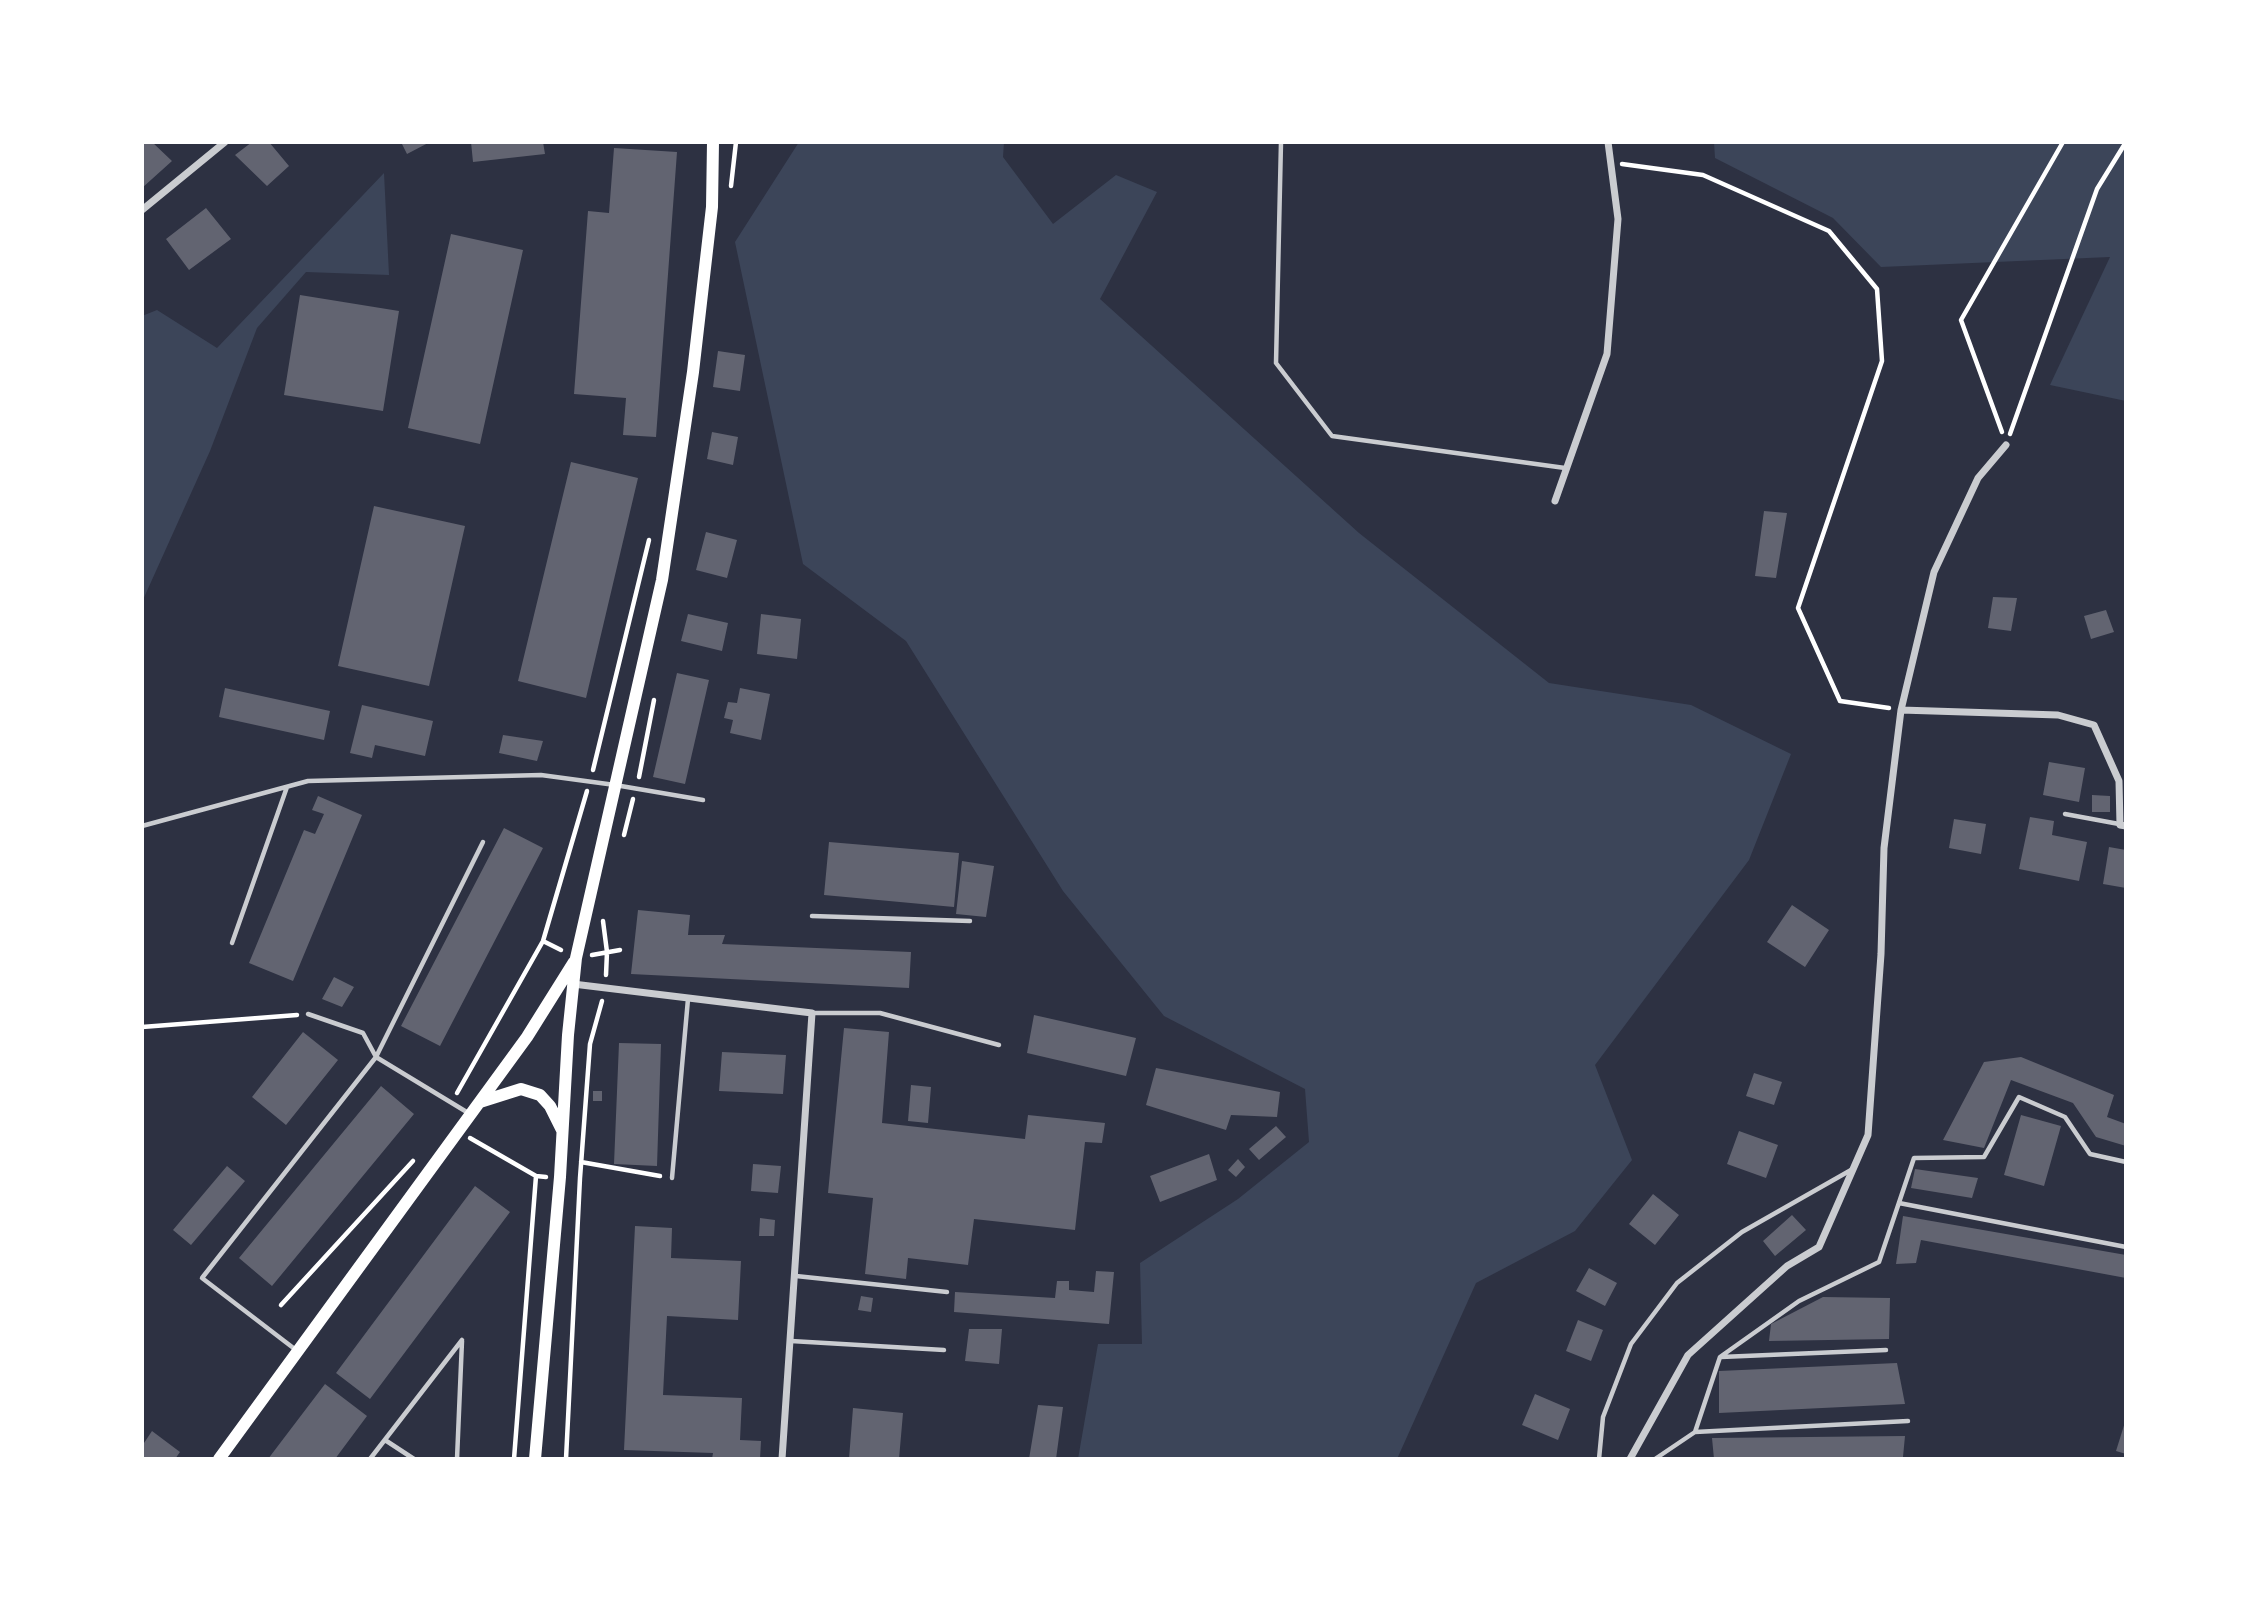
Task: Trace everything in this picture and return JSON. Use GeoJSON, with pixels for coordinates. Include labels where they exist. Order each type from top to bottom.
{"type":"FeatureCollection","features":[{"type":"Feature","properties":{"kind":"main road"},"geometry":{"type":"LineString","coordinates":[[535,1459],[576,958],[662,580],[695,358],[712,207],[713,142]]}},
{"type":"Feature","properties":{"kind":"main road"},"geometry":{"type":"LineString","coordinates":[[219,1459],[527,1037],[576,958]]}},
{"type":"Feature","properties":{"kind":"main road"},"geometry":{"type":"LineString","coordinates":[[480,1102],[521,1089],[540,1095],[551,1106],[563,1132]]}},
{"type":"Feature","properties":{"kind":"street"},"geometry":{"type":"LineString","coordinates":[[142,211],[225,142]]}},
{"type":"Feature","properties":{"kind":"street"},"geometry":{"type":"LineString","coordinates":[[1555,501],[1607,354],[1618,219],[1608,142]]}},
{"type":"Feature","properties":{"kind":"street"},"geometry":{"type":"LineString","coordinates":[[1630,1459],[1688,1354],[1787,1266],[1819,1248],[1868,1135],[1881,954],[1884,848],[1901,710],[1934,572],[1978,478],[2006,445]]}},
{"type":"Feature","properties":{"kind":"street"},"geometry":{"type":"LineString","coordinates":[[1901,710],[2058,715],[2094,725],[2119,781],[2123,825]]}},
{"type":"Feature","properties":{"kind":"street"},"geometry":{"type":"LineString","coordinates":[[573,984],[812,1013],[782,1459]]}},
{"type":"Feature","properties":{"kind":"lane"},"geometry":{"type":"LineString","coordinates":[[1281,142],[1276,363],[1332,436],[1565,467]]}},
{"type":"Feature","properties":{"kind":"lane"},"geometry":{"type":"LineString","coordinates":[[142,826],[308,781],[541,775],[704,800]]}},
{"type":"Feature","properties":{"kind":"lane"},"geometry":{"type":"LineString","coordinates":[[232,943],[287,786]]}},
{"type":"Feature","properties":{"kind":"lane"},"geometry":{"type":"LineString","coordinates":[[2065,814],[2123,825]]}},
{"type":"Feature","properties":{"kind":"lane"},"geometry":{"type":"LineString","coordinates":[[298,1352],[202,1278],[376,1057],[483,842]]}},
{"type":"Feature","properties":{"kind":"lane"},"geometry":{"type":"LineString","coordinates":[[812,916],[970,921]]}},
{"type":"Feature","properties":{"kind":"lane"},"geometry":{"type":"LineString","coordinates":[[672,1178],[688,998]]}},
{"type":"Feature","properties":{"kind":"lane"},"geometry":{"type":"LineString","coordinates":[[812,1013],[880,1013],[999,1045]]}},
{"type":"Feature","properties":{"kind":"lane"},"geometry":{"type":"LineString","coordinates":[[308,1014],[363,1034],[376,1057],[471,1114]]}},
{"type":"Feature","properties":{"kind":"lane"},"geometry":{"type":"LineString","coordinates":[[1695,1432],[1720,1357],[1799,1301],[1879,1262],[1914,1158],[1984,1157],[2020,1097],[2065,1117],[2090,1154],[2126,1162]]}},
{"type":"Feature","properties":{"kind":"lane"},"geometry":{"type":"LineString","coordinates":[[1599,1459],[1603,1416],[1631,1344],[1676,1283],[1742,1232],[1853,1169]]}},
{"type":"Feature","properties":{"kind":"lane"},"geometry":{"type":"LineString","coordinates":[[1899,1203],[2126,1247]]}},
{"type":"Feature","properties":{"kind":"lane"},"geometry":{"type":"LineString","coordinates":[[796,1276],[947,1292]]}},
{"type":"Feature","properties":{"kind":"lane"},"geometry":{"type":"LineString","coordinates":[[370,1459],[462,1340],[457,1459]]}},
{"type":"Feature","properties":{"kind":"lane"},"geometry":{"type":"LineString","coordinates":[[791,1341],[944,1350]]}},
{"type":"Feature","properties":{"kind":"lane"},"geometry":{"type":"LineString","coordinates":[[1720,1357],[1886,1350]]}},
{"type":"Feature","properties":{"kind":"lane"},"geometry":{"type":"LineString","coordinates":[[1655,1459],[1695,1432],[1908,1421]]}},
{"type":"Feature","properties":{"kind":"lane"},"geometry":{"type":"LineString","coordinates":[[385,1440],[414,1459]]}},
{"type":"Feature","properties":{"kind":"path"},"geometry":{"type":"LineString","coordinates":[[2006,445],[1961,320],[2063,142]]}},
{"type":"Feature","properties":{"kind":"path"},"geometry":{"type":"LineString","coordinates":[[2006,445],[2097,189],[2126,142]]}},
{"type":"Feature","properties":{"kind":"path"},"geometry":{"type":"LineString","coordinates":[[1611,163],[1703,175],[1829,231],[1877,289],[1882,361],[1798,608],[1840,701],[1901,710]]}},
{"type":"Feature","properties":{"kind":"path"},"geometry":{"type":"LineString","coordinates":[[451,1102],[543,941],[590,782],[650,533]]}},
{"type":"Feature","properties":{"kind":"path"},"geometry":{"type":"LineString","coordinates":[[142,1027],[308,1014]]}},
{"type":"Feature","properties":{"kind":"path"},"geometry":{"type":"LineString","coordinates":[[458,1132],[536,1176],[580,1178]]}},
{"type":"Feature","properties":{"kind":"path"},"geometry":{"type":"LineString","coordinates":[[281,1305],[421,1153]]}},
{"type":"Feature","properties":{"kind":"path"},"geometry":{"type":"LineString","coordinates":[[581,1162],[672,1178]]}},
{"type":"Feature","properties":{"kind":"path"},"geometry":{"type":"LineString","coordinates":[[514,1459],[536,1176]]}},
{"type":"Feature","properties":{"kind":"shaded area"},"geometry":{"type":"Polygon","coordinates":[[[799,142],[1004,142],[1003,157],[1053,224],[1116,175],[1157,192],[1100,299],[1359,533],[1549,683],[1691,705],[1791,754],[1749,860],[1595,1065],[1632,1160],[1575,1231],[1476,1283],[1397,1459],[1078,1459],[1098,1344],[1142,1344],[1140,1263],[1238,1199],[1309,1142],[1305,1089],[1164,1016],[1063,891],[906,641],[803,564],[735,242],[799,142]]]}},
{"type":"Feature","properties":{"kind":"shaded area"},"geometry":{"type":"Polygon","coordinates":[[[1714,142],[2126,142],[2126,401],[2050,385],[2110,257],[1881,267],[1833,218],[1715,158],[1714,142]]]}},
{"type":"Feature","properties":{"kind":"shaded area"},"geometry":{"type":"Polygon","coordinates":[[[384,173],[389,275],[306,272],[257,328],[210,451],[142,602],[142,316],[157,310],[217,348],[384,173]]]}},
{"type":"Feature","properties":{"kind":"building"},"geometry":{"type":"Polygon","coordinates":[[[142,142],[152,142],[172,161],[142,188],[142,142]]]}},
{"type":"Feature","properties":{"kind":"building"},"geometry":{"type":"Polygon","coordinates":[[[252,142],[269,142],[289,166],[267,186],[235,155],[252,142]]]}},
{"type":"Feature","properties":{"kind":"building"},"geometry":{"type":"Polygon","coordinates":[[[401,142],[430,142],[407,154],[401,142]]]}},
{"type":"Feature","properties":{"kind":"building"},"geometry":{"type":"Polygon","coordinates":[[[471,142],[543,142],[545,154],[473,162],[471,142]]]}},
{"type":"Feature","properties":{"kind":"building"},"geometry":{"type":"Polygon","coordinates":[[[614,148],[677,152],[656,437],[623,435],[626,398],[574,394],[588,211],[609,213],[614,148]]]}},
{"type":"Feature","properties":{"kind":"building"},"geometry":{"type":"Polygon","coordinates":[[[206,208],[231,239],[189,270],[166,239],[206,208]]]}},
{"type":"Feature","properties":{"kind":"building"},"geometry":{"type":"Polygon","coordinates":[[[451,234],[523,250],[480,444],[408,428],[451,234]]]}},
{"type":"Feature","properties":{"kind":"building"},"geometry":{"type":"Polygon","coordinates":[[[300,295],[399,311],[383,411],[284,395],[300,295]]]}},
{"type":"Feature","properties":{"kind":"building"},"geometry":{"type":"Polygon","coordinates":[[[718,351],[745,355],[740,391],[713,387],[718,351]]]}},
{"type":"Feature","properties":{"kind":"building"},"geometry":{"type":"Polygon","coordinates":[[[712,432],[738,437],[733,465],[707,459],[712,432]]]}},
{"type":"Feature","properties":{"kind":"building"},"geometry":{"type":"Polygon","coordinates":[[[571,462],[638,478],[586,698],[518,681],[571,462]]]}},
{"type":"Feature","properties":{"kind":"building"},"geometry":{"type":"Polygon","coordinates":[[[374,506],[465,526],[429,686],[338,666],[374,506]]]}},
{"type":"Feature","properties":{"kind":"building"},"geometry":{"type":"Polygon","coordinates":[[[1764,511],[1787,513],[1776,578],[1755,576],[1764,511]]]}},
{"type":"Feature","properties":{"kind":"building"},"geometry":{"type":"Polygon","coordinates":[[[706,532],[737,540],[727,578],[696,570],[706,532]]]}},
{"type":"Feature","properties":{"kind":"building"},"geometry":{"type":"Polygon","coordinates":[[[1993,597],[2017,598],[2011,631],[1988,628],[1993,597]]]}},
{"type":"Feature","properties":{"kind":"building"},"geometry":{"type":"Polygon","coordinates":[[[2106,610],[2114,632],[2091,639],[2084,616],[2106,610]]]}},
{"type":"Feature","properties":{"kind":"building"},"geometry":{"type":"Polygon","coordinates":[[[688,614],[728,623],[722,651],[681,641],[688,614]]]}},
{"type":"Feature","properties":{"kind":"building"},"geometry":{"type":"Polygon","coordinates":[[[761,614],[801,619],[797,659],[757,654],[761,614]]]}},
{"type":"Feature","properties":{"kind":"building"},"geometry":{"type":"Polygon","coordinates":[[[677,673],[709,680],[685,784],[653,777],[677,673]]]}},
{"type":"Feature","properties":{"kind":"building"},"geometry":{"type":"Polygon","coordinates":[[[225,688],[330,711],[324,740],[219,717],[225,688]]]}},
{"type":"Feature","properties":{"kind":"building"},"geometry":{"type":"Polygon","coordinates":[[[740,688],[770,694],[761,740],[730,733],[733,720],[724,718],[728,702],[737,703],[740,688]]]}},
{"type":"Feature","properties":{"kind":"building"},"geometry":{"type":"Polygon","coordinates":[[[362,705],[433,721],[425,756],[375,745],[372,758],[350,753],[362,705]]]}},
{"type":"Feature","properties":{"kind":"building"},"geometry":{"type":"Polygon","coordinates":[[[503,735],[543,741],[537,761],[499,753],[503,735]]]}},
{"type":"Feature","properties":{"kind":"building"},"geometry":{"type":"Polygon","coordinates":[[[2049,762],[2085,768],[2079,802],[2043,795],[2049,762]]]}},
{"type":"Feature","properties":{"kind":"building"},"geometry":{"type":"Polygon","coordinates":[[[2092,795],[2110,796],[2110,812],[2092,812],[2092,795]]]}},
{"type":"Feature","properties":{"kind":"building"},"geometry":{"type":"Polygon","coordinates":[[[318,796],[362,815],[293,981],[249,963],[304,830],[315,834],[324,814],[312,810],[318,796]]]}},
{"type":"Feature","properties":{"kind":"building"},"geometry":{"type":"Polygon","coordinates":[[[2030,817],[2054,821],[2052,835],[2087,842],[2079,881],[2019,869],[2030,817]]]}},
{"type":"Feature","properties":{"kind":"building"},"geometry":{"type":"Polygon","coordinates":[[[1954,819],[1986,824],[1981,854],[1949,848],[1954,819]]]}},
{"type":"Feature","properties":{"kind":"building"},"geometry":{"type":"Polygon","coordinates":[[[504,828],[543,848],[440,1046],[401,1026],[504,828]]]}},
{"type":"Feature","properties":{"kind":"building"},"geometry":{"type":"Polygon","coordinates":[[[829,842],[959,853],[954,907],[824,895],[829,842]]]}},
{"type":"Feature","properties":{"kind":"building"},"geometry":{"type":"Polygon","coordinates":[[[2109,847],[2126,850],[2126,888],[2103,884],[2109,847]]]}},
{"type":"Feature","properties":{"kind":"building"},"geometry":{"type":"Polygon","coordinates":[[[962,861],[994,866],[986,917],[956,914],[962,861]]]}},
{"type":"Feature","properties":{"kind":"building"},"geometry":{"type":"Polygon","coordinates":[[[1792,905],[1829,930],[1805,967],[1767,942],[1792,905]]]}},
{"type":"Feature","properties":{"kind":"building"},"geometry":{"type":"Polygon","coordinates":[[[638,910],[690,915],[688,935],[725,935],[722,944],[911,952],[909,988],[631,974],[638,910]]]}},
{"type":"Feature","properties":{"kind":"building"},"geometry":{"type":"Polygon","coordinates":[[[334,977],[354,987],[342,1007],[322,999],[334,977]]]}},
{"type":"Feature","properties":{"kind":"building"},"geometry":{"type":"Polygon","coordinates":[[[1034,1015],[1136,1038],[1126,1076],[1027,1053],[1034,1015]]]}},
{"type":"Feature","properties":{"kind":"building"},"geometry":{"type":"Polygon","coordinates":[[[844,1028],[889,1032],[882,1123],[1025,1139],[1028,1115],[1105,1123],[1102,1143],[1085,1142],[1075,1230],[974,1219],[968,1265],[908,1258],[906,1279],[865,1274],[873,1198],[828,1193],[844,1028]]]}},
{"type":"Feature","properties":{"kind":"building"},"geometry":{"type":"Polygon","coordinates":[[[303,1032],[338,1060],[286,1125],[252,1097],[303,1032]]]}},
{"type":"Feature","properties":{"kind":"building"},"geometry":{"type":"Polygon","coordinates":[[[619,1043],[661,1044],[657,1166],[614,1164],[619,1043]]]}},
{"type":"Feature","properties":{"kind":"building"},"geometry":{"type":"Polygon","coordinates":[[[722,1052],[786,1055],[783,1094],[719,1091],[722,1052]]]}},
{"type":"Feature","properties":{"kind":"building"},"geometry":{"type":"Polygon","coordinates":[[[2021,1057],[2114,1095],[2107,1117],[2126,1124],[2126,1146],[2096,1137],[2073,1103],[2011,1080],[1984,1148],[1943,1140],[1984,1062],[2021,1057]]]}},
{"type":"Feature","properties":{"kind":"building"},"geometry":{"type":"Polygon","coordinates":[[[1156,1068],[1280,1092],[1277,1117],[1231,1115],[1226,1130],[1146,1105],[1156,1068]]]}},
{"type":"Feature","properties":{"kind":"building"},"geometry":{"type":"Polygon","coordinates":[[[1754,1073],[1782,1082],[1774,1105],[1746,1096],[1754,1073]]]}},
{"type":"Feature","properties":{"kind":"building"},"geometry":{"type":"Polygon","coordinates":[[[911,1085],[931,1087],[928,1123],[908,1121],[911,1085]]]}},
{"type":"Feature","properties":{"kind":"building"},"geometry":{"type":"Polygon","coordinates":[[[381,1086],[414,1114],[272,1286],[239,1258],[381,1086]]]}},
{"type":"Feature","properties":{"kind":"building"},"geometry":{"type":"Polygon","coordinates":[[[593,1091],[602,1091],[602,1101],[593,1101],[593,1091]]]}},
{"type":"Feature","properties":{"kind":"building"},"geometry":{"type":"Polygon","coordinates":[[[2021,1115],[2061,1126],[2044,1186],[2004,1175],[2021,1115]]]}},
{"type":"Feature","properties":{"kind":"building"},"geometry":{"type":"Polygon","coordinates":[[[1276,1126],[1286,1137],[1259,1160],[1249,1149],[1276,1126]]]}},
{"type":"Feature","properties":{"kind":"building"},"geometry":{"type":"Polygon","coordinates":[[[1739,1131],[1778,1145],[1766,1178],[1727,1164],[1739,1131]]]}},
{"type":"Feature","properties":{"kind":"building"},"geometry":{"type":"Polygon","coordinates":[[[1209,1154],[1217,1180],[1160,1202],[1150,1176],[1209,1154]]]}},
{"type":"Feature","properties":{"kind":"building"},"geometry":{"type":"Polygon","coordinates":[[[1238,1159],[1245,1167],[1236,1177],[1228,1170],[1238,1159]]]}},
{"type":"Feature","properties":{"kind":"building"},"geometry":{"type":"Polygon","coordinates":[[[753,1164],[781,1166],[778,1193],[751,1191],[753,1164]]]}},
{"type":"Feature","properties":{"kind":"building"},"geometry":{"type":"Polygon","coordinates":[[[227,1166],[245,1181],[191,1245],[173,1230],[227,1166]]]}},
{"type":"Feature","properties":{"kind":"building"},"geometry":{"type":"Polygon","coordinates":[[[1915,1169],[1978,1178],[1972,1198],[1911,1188],[1915,1169]]]}},
{"type":"Feature","properties":{"kind":"building"},"geometry":{"type":"Polygon","coordinates":[[[475,1186],[510,1212],[370,1399],[336,1373],[475,1186]]]}},
{"type":"Feature","properties":{"kind":"building"},"geometry":{"type":"Polygon","coordinates":[[[1653,1194],[1679,1215],[1655,1245],[1629,1224],[1653,1194]]]}},
{"type":"Feature","properties":{"kind":"building"},"geometry":{"type":"Polygon","coordinates":[[[1792,1215],[1806,1230],[1775,1256],[1763,1241],[1792,1215]]]}},
{"type":"Feature","properties":{"kind":"building"},"geometry":{"type":"Polygon","coordinates":[[[1903,1216],[2126,1255],[2126,1278],[1921,1240],[1916,1263],[1896,1264],[1903,1216]]]}},
{"type":"Feature","properties":{"kind":"building"},"geometry":{"type":"Polygon","coordinates":[[[760,1218],[775,1220],[774,1236],[759,1236],[760,1218]]]}},
{"type":"Feature","properties":{"kind":"building"},"geometry":{"type":"Polygon","coordinates":[[[635,1226],[672,1228],[671,1258],[741,1261],[738,1320],[667,1316],[663,1395],[742,1398],[740,1440],[761,1441],[760,1459],[712,1459],[713,1453],[624,1450],[635,1226]]]}},
{"type":"Feature","properties":{"kind":"building"},"geometry":{"type":"Polygon","coordinates":[[[1589,1268],[1617,1283],[1605,1306],[1576,1291],[1589,1268]]]}},
{"type":"Feature","properties":{"kind":"building"},"geometry":{"type":"Polygon","coordinates":[[[1096,1271],[1114,1272],[1109,1324],[954,1312],[955,1292],[1055,1298],[1057,1281],[1069,1281],[1069,1290],[1094,1292],[1096,1271]]]}},
{"type":"Feature","properties":{"kind":"building"},"geometry":{"type":"Polygon","coordinates":[[[861,1296],[873,1298],[871,1312],[858,1310],[861,1296]]]}},
{"type":"Feature","properties":{"kind":"building"},"geometry":{"type":"Polygon","coordinates":[[[1823,1297],[1890,1298],[1889,1339],[1769,1341],[1771,1324],[1823,1297]]]}},
{"type":"Feature","properties":{"kind":"building"},"geometry":{"type":"Polygon","coordinates":[[[1578,1320],[1603,1330],[1591,1361],[1566,1351],[1578,1320]]]}},
{"type":"Feature","properties":{"kind":"building"},"geometry":{"type":"Polygon","coordinates":[[[969,1329],[1002,1329],[999,1364],[965,1361],[969,1329]]]}},
{"type":"Feature","properties":{"kind":"building"},"geometry":{"type":"Polygon","coordinates":[[[1897,1363],[1905,1404],[1719,1413],[1719,1371],[1897,1363]]]}},
{"type":"Feature","properties":{"kind":"building"},"geometry":{"type":"Polygon","coordinates":[[[325,1384],[367,1416],[335,1459],[268,1459],[325,1384]]]}},
{"type":"Feature","properties":{"kind":"building"},"geometry":{"type":"Polygon","coordinates":[[[1535,1394],[1570,1409],[1558,1440],[1522,1425],[1535,1394]]]}},
{"type":"Feature","properties":{"kind":"building"},"geometry":{"type":"Polygon","coordinates":[[[1038,1405],[1063,1407],[1056,1459],[1029,1459],[1038,1405]]]}},
{"type":"Feature","properties":{"kind":"building"},"geometry":{"type":"Polygon","coordinates":[[[853,1408],[903,1413],[899,1459],[849,1459],[853,1408]]]}},
{"type":"Feature","properties":{"kind":"building"},"geometry":{"type":"Polygon","coordinates":[[[2126,1419],[2126,1454],[2116,1451],[2126,1419]]]}},
{"type":"Feature","properties":{"kind":"building"},"geometry":{"type":"Polygon","coordinates":[[[152,1431],[180,1452],[175,1459],[142,1459],[142,1446],[152,1431]]]}},
{"type":"Feature","properties":{"kind":"building"},"geometry":{"type":"Polygon","coordinates":[[[1905,1436],[1903,1457],[1826,1459],[1714,1459],[1712,1438],[1905,1436]]]}}]}
